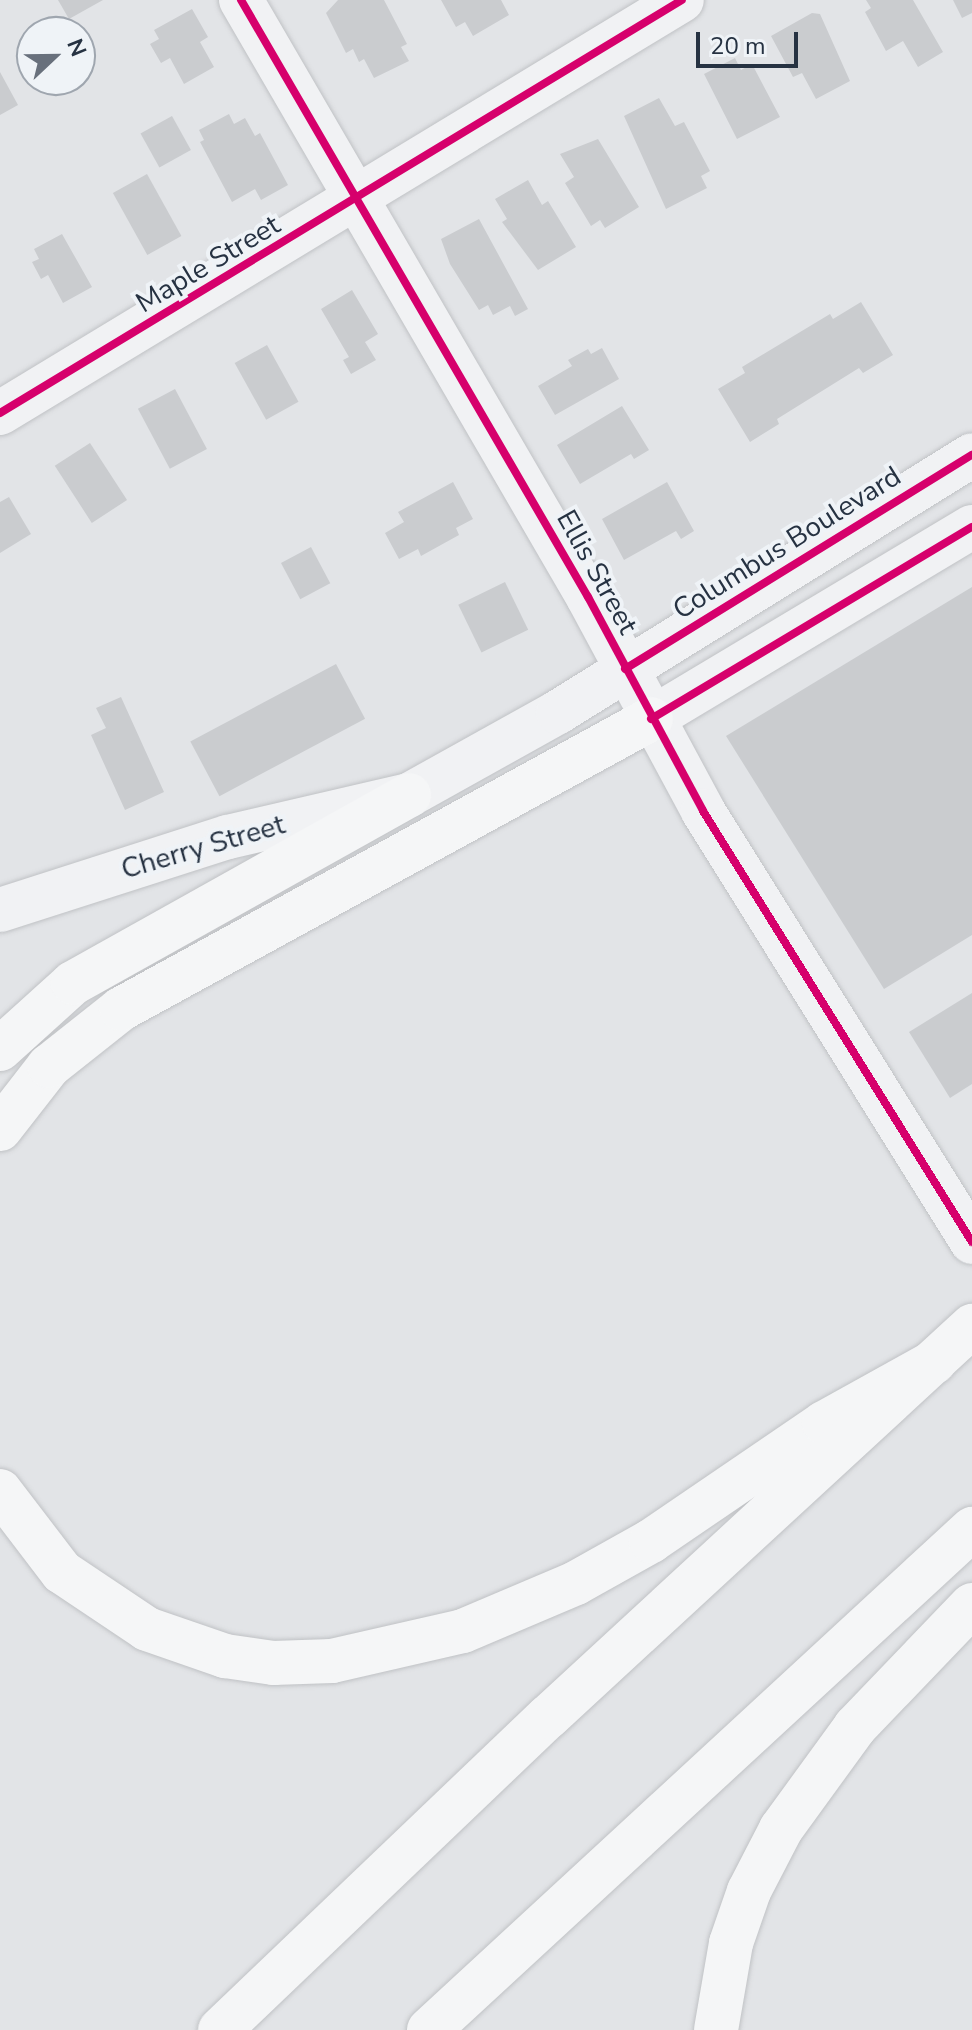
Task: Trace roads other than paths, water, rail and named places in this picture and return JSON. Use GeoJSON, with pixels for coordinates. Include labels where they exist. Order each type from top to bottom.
{"type":"FeatureCollection","features":[{"type":"Feature","properties":{"kind":"highway"},"geometry":{"type":"LineString","coordinates":[[0,1129],[49,1066],[121,1009],[651,719]]}},
{"type":"Feature","properties":{"kind":"highway"},"geometry":{"type":"LineString","coordinates":[[0,1049],[73,983],[409,795]]}},
{"type":"Feature","properties":{"kind":"highway"},"geometry":{"type":"LineString","coordinates":[[220,2030],[548,1717],[972,1326]]}},
{"type":"Feature","properties":{"kind":"highway"},"geometry":{"type":"LineString","coordinates":[[0,1491],[62,1572],[147,1629],[225,1656],[273,1663],[332,1661],[463,1631],[576,1583],[651,1541],[824,1423],[934,1362]]}},
{"type":"Feature","properties":{"kind":"highway"},"geometry":{"type":"LineString","coordinates":[[429,2030],[972,1529]]}},
{"type":"Feature","properties":{"kind":"highway"},"geometry":{"type":"LineString","coordinates":[[716,2030],[731,1943],[749,1891],[781,1829],[855,1727],[972,1605]]}},
{"type":"Feature","properties":{"kind":"street","name":"Ellis Street"},"geometry":{"type":"LineString","coordinates":[[241,0],[728,853],[962,1225]]}},
{"type":"Feature","properties":{"kind":"street","name":"Maple Street"},"geometry":{"type":"LineString","coordinates":[[0,413],[355,202],[682,0]]}},
{"type":"Feature","properties":{"kind":"street","name":"Columbus Boulevard"},"geometry":{"type":"LineString","coordinates":[[409,795],[625,669],[972,455]]}},
{"type":"Feature","properties":{"kind":"street"},"geometry":{"type":"LineString","coordinates":[[651,719],[972,527]]}},
{"type":"Feature","properties":{"kind":"street","name":"Cherry Street"},"geometry":{"type":"LineString","coordinates":[[0,910],[228,837],[409,795]]}}]}
